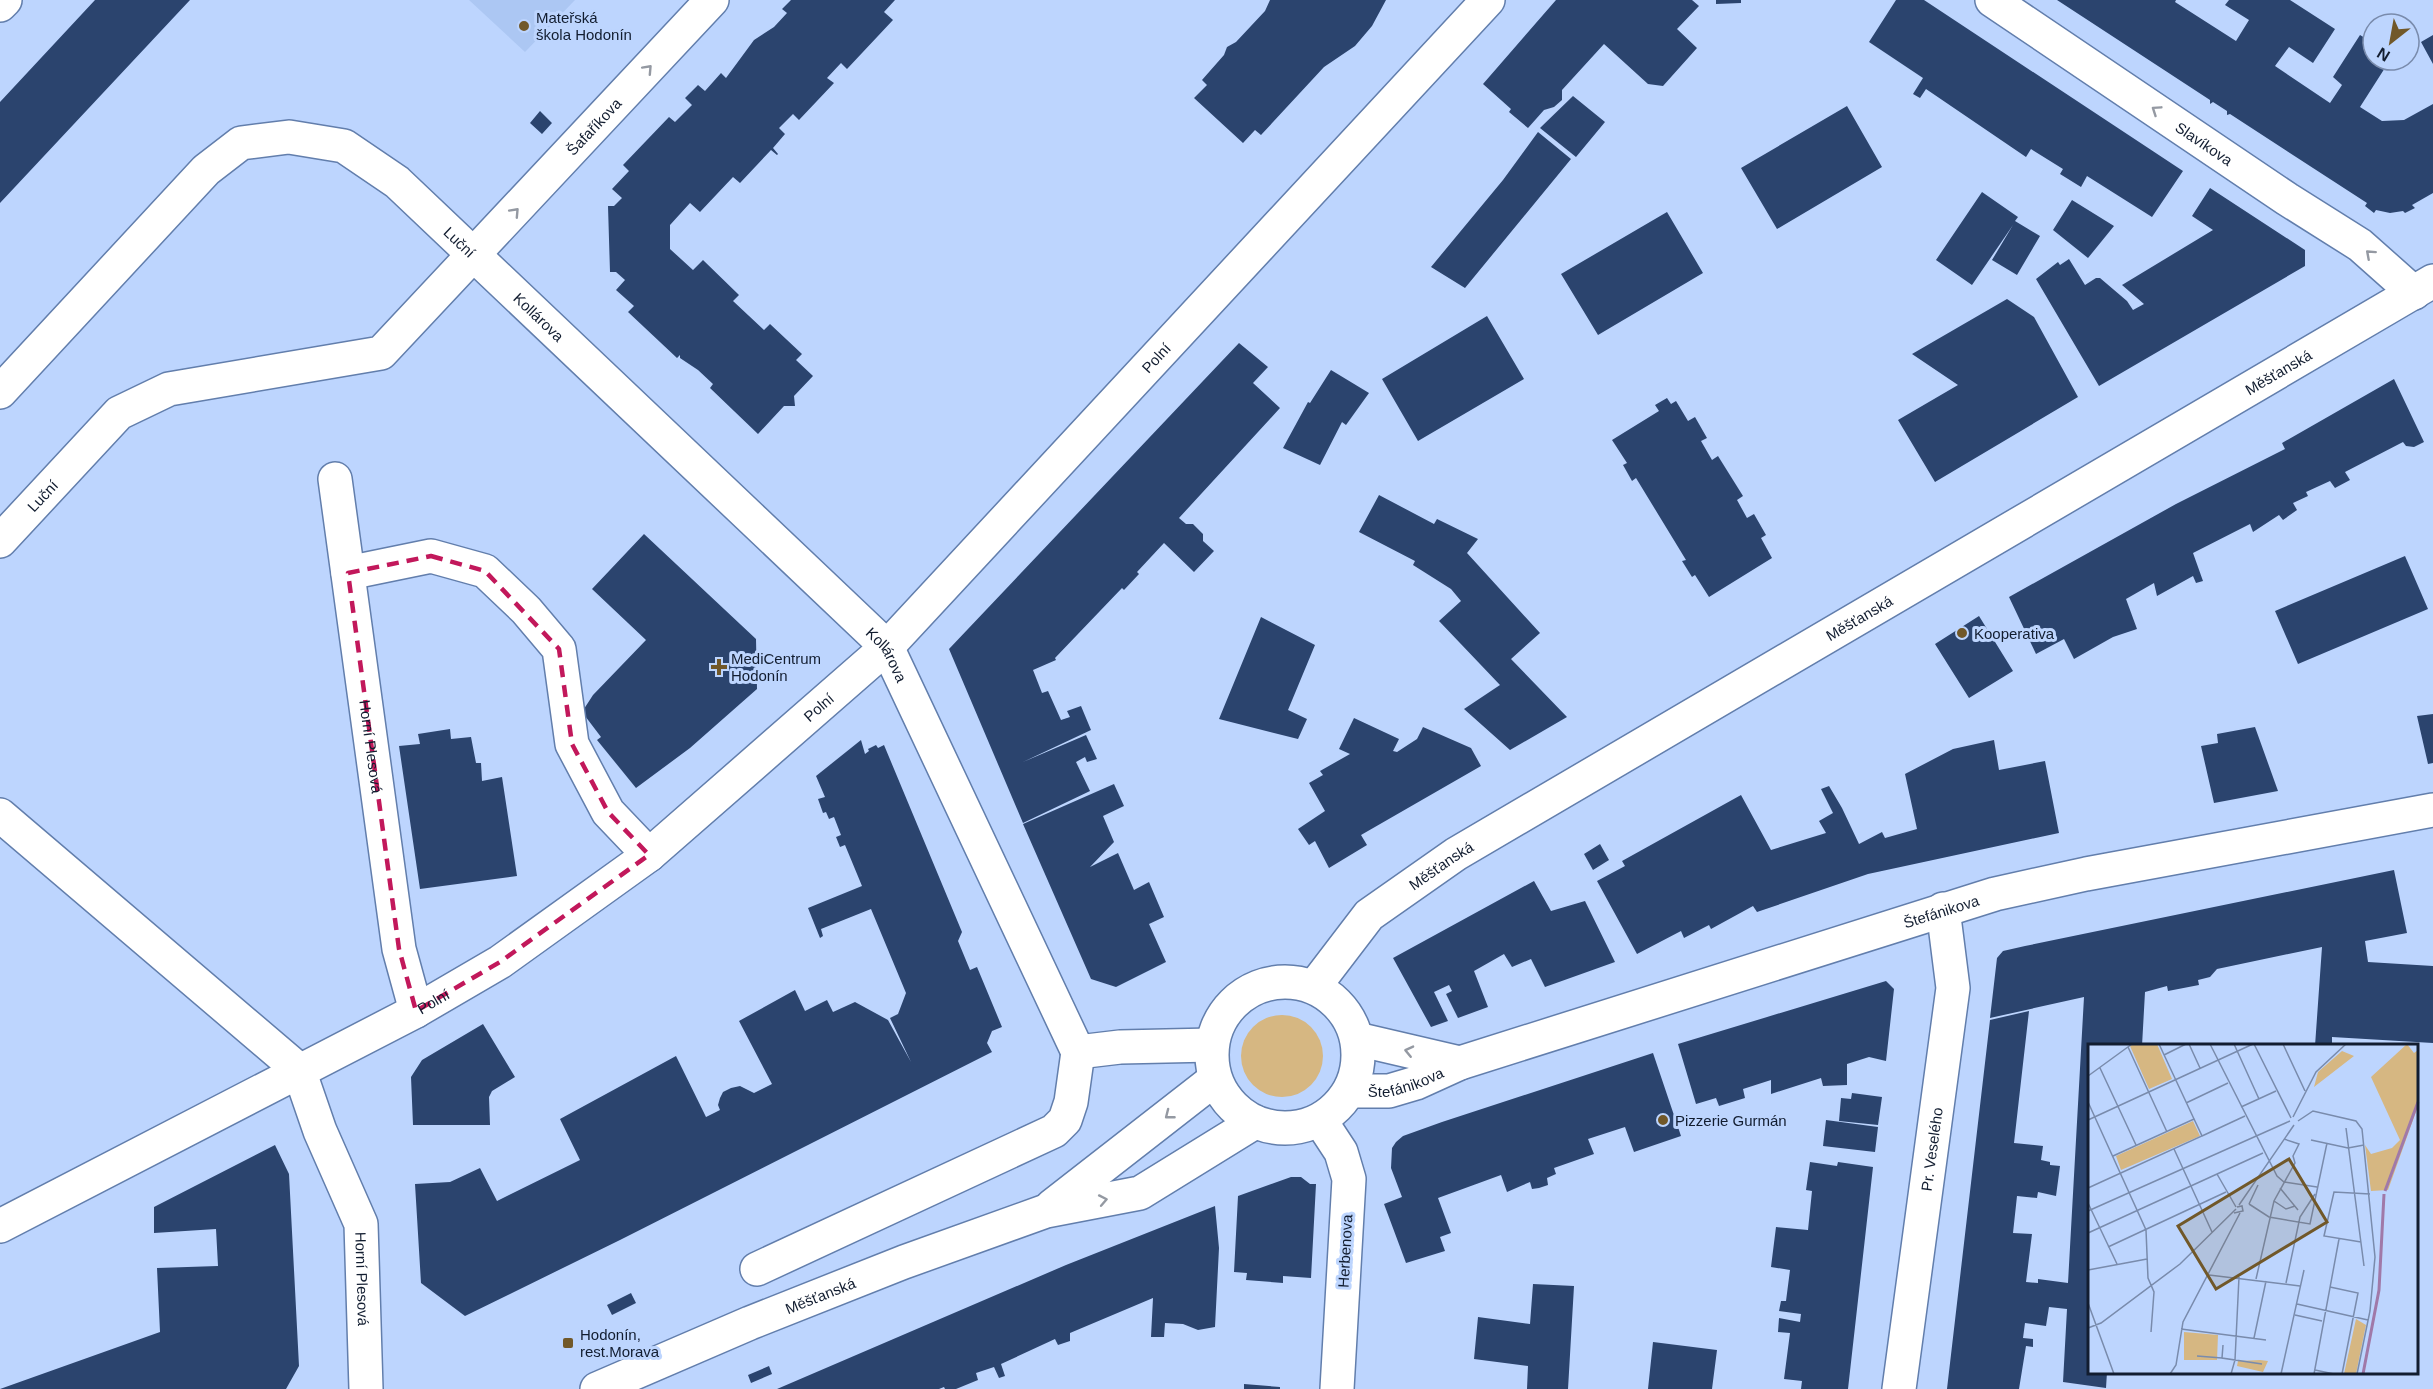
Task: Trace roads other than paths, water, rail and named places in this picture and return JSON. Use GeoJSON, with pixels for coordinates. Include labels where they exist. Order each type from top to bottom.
{"type":"FeatureCollection","features":[{"type":"Feature","properties":{"kind":"street"},"geometry":{"type":"LineString","coordinates":[[0,5],[5,0]]}},
{"type":"Feature","properties":{"kind":"street","name":"Šafaříkova"},"geometry":{"type":"LineString","coordinates":[[475,255],[712,0]]}},
{"type":"Feature","properties":{"kind":"street","name":"Polní"},"geometry":{"type":"LineString","coordinates":[[0,1226],[416,1011],[500,962],[649,855],[887,647],[1488,0]]}},
{"type":"Feature","properties":{"kind":"street","name":"Slavíkova"},"geometry":{"type":"LineString","coordinates":[[1992,0],[2287,199],[2423,287]]}},
{"type":"Feature","properties":{"kind":"street","name":"Luční"},"geometry":{"type":"LineString","coordinates":[[0,393],[206,170],[241,143],[290,137],[344,146],[397,182],[475,255],[381,353],[169,390],[119,413],[0,541]]}},
{"type":"Feature","properties":{"kind":"street","name":"Kollárova"},"geometry":{"type":"LineString","coordinates":[[475,255],[887,647],[1078,1052]]}},
{"type":"Feature","properties":{"kind":"street","name":"Měšťanská"},"geometry":{"type":"LineString","coordinates":[[1314,987],[1369,915],[1456,854],[2423,287]]}},
{"type":"Feature","properties":{"kind":"street","name":"Horní Plesová"},"geometry":{"type":"LineString","coordinates":[[335,479],[399,949],[416,1011]]}},
{"type":"Feature","properties":{"kind":"street"},"geometry":{"type":"LineString","coordinates":[[348,573],[431,556],[485,571],[526,610],[559,649],[572,744],[608,812],[649,855]]}},
{"type":"Feature","properties":{"kind":"street","name":"Štefánikova"},"geometry":{"type":"LineString","coordinates":[[1350,1091],[1389,1091],[1416,1083],[1460,1063],[1995,894],[2086,874],[2433,810]]}},
{"type":"Feature","properties":{"kind":"street"},"geometry":{"type":"LineString","coordinates":[[0,815],[299,1070]]}},
{"type":"Feature","properties":{"kind":"street","name":"Pr. Veselého"},"geometry":{"type":"LineString","coordinates":[[1899,1389],[1953,987],[1943,909]]}},
{"type":"Feature","properties":{"kind":"street"},"geometry":{"type":"LineString","coordinates":[[1276,981],[1314,987],[1334,1000],[1349,1018],[1357,1040],[1359,1057],[1350,1091],[1336,1108],[1320,1120],[1299,1127],[1276,1128],[1255,1122],[1238,1112],[1224,1097],[1215,1079],[1211,1062],[1212,1045],[1217,1026],[1226,1009],[1240,996],[1257,986],[1276,981]]}},
{"type":"Feature","properties":{"kind":"street","name":"Štefánikova"},"geometry":{"type":"LineString","coordinates":[[1357,1040],[1460,1063]]}},
{"type":"Feature","properties":{"kind":"street"},"geometry":{"type":"LineString","coordinates":[[757,1269],[1054,1131],[1065,1120],[1071,1102],[1078,1052],[1120,1047],[1212,1045]]}},
{"type":"Feature","properties":{"kind":"street","name":"Horní Plesová"},"geometry":{"type":"LineString","coordinates":[[299,1070],[320,1131],[361,1224],[366,1389]]}},
{"type":"Feature","properties":{"kind":"street","name":"Měšťanská"},"geometry":{"type":"LineString","coordinates":[[1046,1211],[1215,1079]]}},
{"type":"Feature","properties":{"kind":"street","name":"Herbenova"},"geometry":{"type":"LineString","coordinates":[[1320,1120],[1341,1152],[1349,1179],[1337,1389]]}},
{"type":"Feature","properties":{"kind":"street","name":"Měšťanská"},"geometry":{"type":"LineString","coordinates":[[597,1389],[750,1323],[904,1262],[1046,1211],[1140,1193],[1255,1122]]}},
{"type":"Feature","properties":{"kind":"place","name":"Mateřská škola Hodonín"},"geometry":{"type":"Point","coordinates":[524,26]}},
{"type":"Feature","properties":{"kind":"place","name":"Kooperativa"},"geometry":{"type":"Point","coordinates":[1962,633]}},
{"type":"Feature","properties":{"kind":"place","name":"MediCentrum Hodonín"},"geometry":{"type":"Point","coordinates":[719,667]}},
{"type":"Feature","properties":{"kind":"place","name":"Pizzerie Gurmán"},"geometry":{"type":"Point","coordinates":[1663,1120]}},
{"type":"Feature","properties":{"kind":"place","name":"Hodonín, rest.Morava"},"geometry":{"type":"Point","coordinates":[568,1343]}}]}
